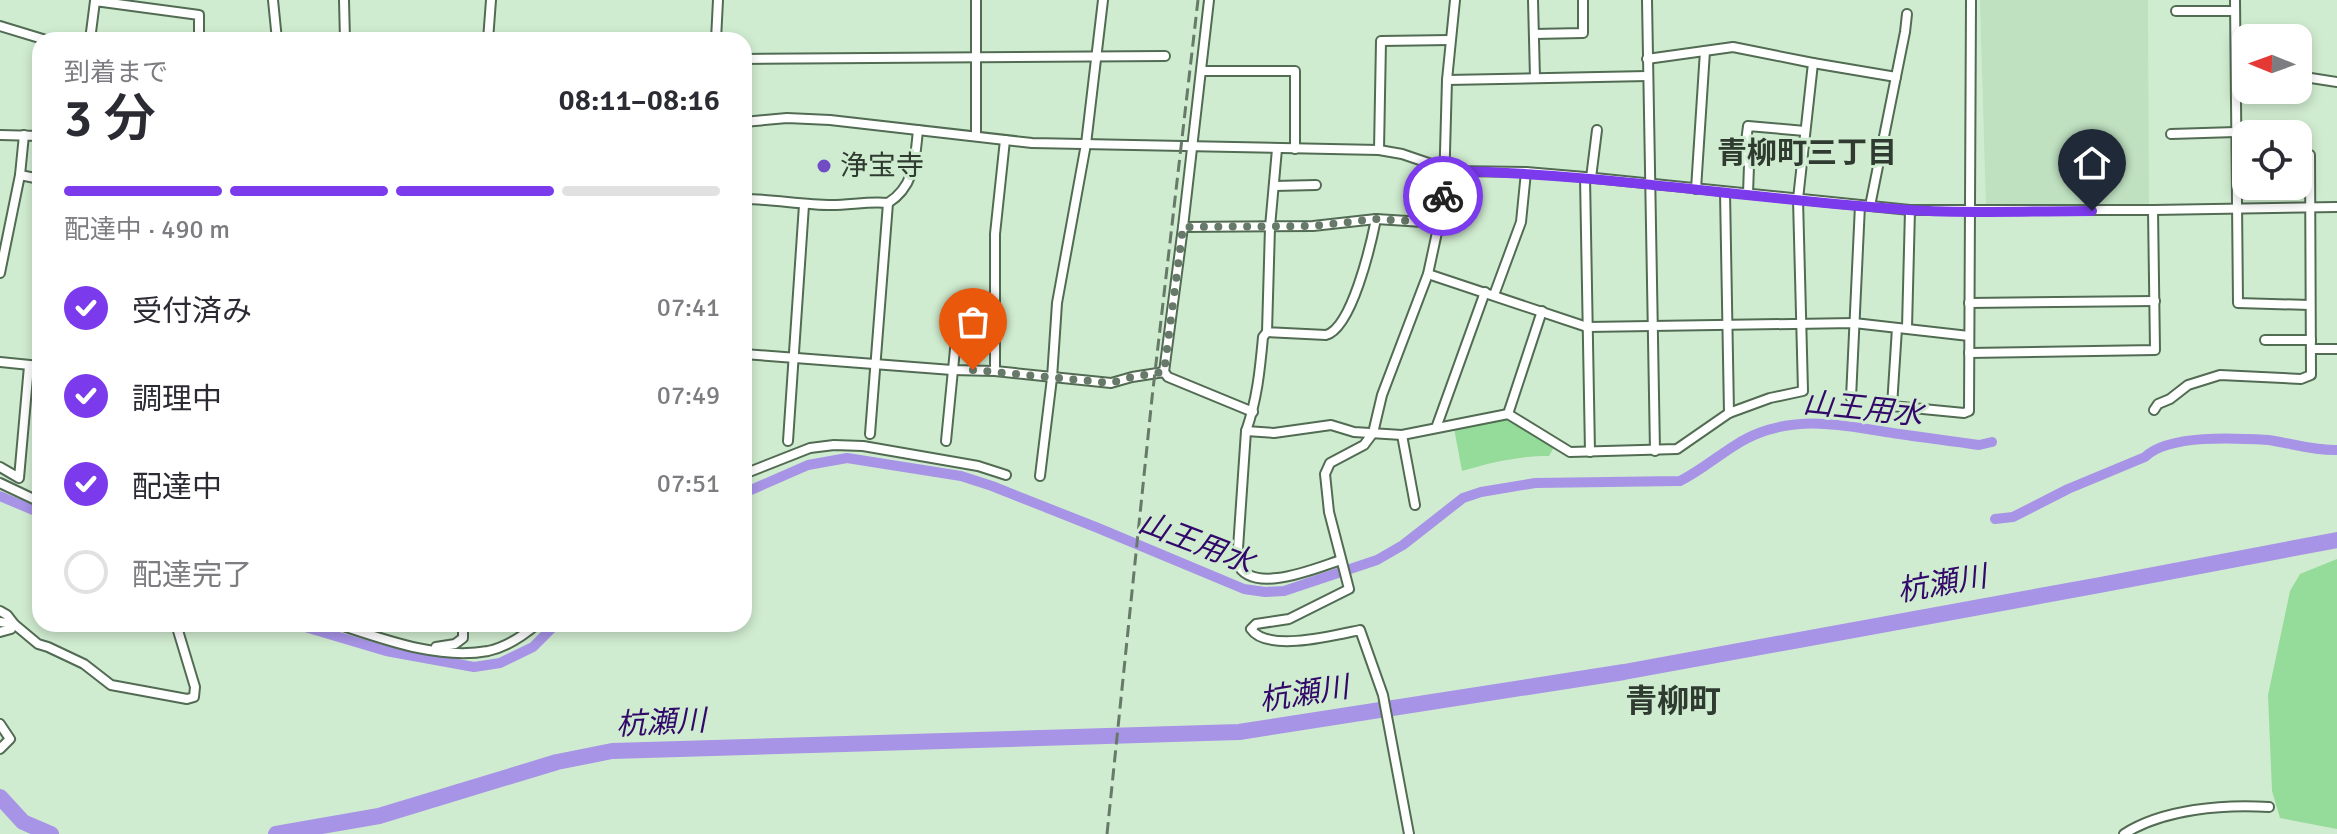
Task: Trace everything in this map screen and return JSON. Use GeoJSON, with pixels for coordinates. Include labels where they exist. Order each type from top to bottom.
{"type":"FeatureCollection","features":[{"type":"Feature","properties":{"kind":"street"},"geometry":{"type":"LineString","coordinates":[[273,0],[276,32]]}},
{"type":"Feature","properties":{"kind":"street"},"geometry":{"type":"LineString","coordinates":[[344,0],[345,32]]}},
{"type":"Feature","properties":{"kind":"street"},"geometry":{"type":"LineString","coordinates":[[489,32],[491,0]]}},
{"type":"Feature","properties":{"kind":"street"},"geometry":{"type":"LineString","coordinates":[[716,32],[718,0]]}},
{"type":"Feature","properties":{"kind":"street"},"geometry":{"type":"LineString","coordinates":[[976,0],[976,136]]}},
{"type":"Feature","properties":{"kind":"street"},"geometry":{"type":"LineString","coordinates":[[1040,476],[1060,284],[1086,144],[1103,0]]}},
{"type":"Feature","properties":{"kind":"street"},"geometry":{"type":"LineString","coordinates":[[1209,0],[1164,372],[1168,377],[1253,412]]}},
{"type":"Feature","properties":{"kind":"street"},"geometry":{"type":"LineString","coordinates":[[1409,834],[1383,695],[1360,630],[1307,640],[1283,641],[1255,635],[1251,629],[1256,624],[1289,619],[1349,589],[1329,512],[1325,474],[1330,463],[1364,445],[1373,433],[1382,395],[1428,274],[1439,223],[1445,169],[1447,80],[1455,0]]}},
{"type":"Feature","properties":{"kind":"street"},"geometry":{"type":"LineString","coordinates":[[1533,0],[1535,78]]}},
{"type":"Feature","properties":{"kind":"street"},"geometry":{"type":"LineString","coordinates":[[1534,34],[1583,33],[1583,0]]}},
{"type":"Feature","properties":{"kind":"street"},"geometry":{"type":"LineString","coordinates":[[1647,0],[1655,451]]}},
{"type":"Feature","properties":{"kind":"street"},"geometry":{"type":"LineString","coordinates":[[1910,210],[1902,328],[1892,406],[1964,413],[1969,411],[1971,0]]}},
{"type":"Feature","properties":{"kind":"street"},"geometry":{"type":"LineString","coordinates":[[2235,0],[2236,24]]}},
{"type":"Feature","properties":{"kind":"street"},"geometry":{"type":"LineString","coordinates":[[91,32],[95,1],[199,15],[199,32]]}},
{"type":"Feature","properties":{"kind":"street"},"geometry":{"type":"LineString","coordinates":[[2176,11],[2235,11]]}},
{"type":"Feature","properties":{"kind":"street"},"geometry":{"type":"LineString","coordinates":[[1870,206],[1907,14]]}},
{"type":"Feature","properties":{"kind":"street"},"geometry":{"type":"LineString","coordinates":[[0,26],[32,36]]}},
{"type":"Feature","properties":{"kind":"street"},"geometry":{"type":"LineString","coordinates":[[1379,150],[1381,41],[1450,40]]}},
{"type":"Feature","properties":{"kind":"street"},"geometry":{"type":"LineString","coordinates":[[1647,59],[1733,47],[1896,77]]}},
{"type":"Feature","properties":{"kind":"street"},"geometry":{"type":"LineString","coordinates":[[1696,189],[1705,51]]}},
{"type":"Feature","properties":{"kind":"street"},"geometry":{"type":"LineString","coordinates":[[752,59],[1165,56]]}},
{"type":"Feature","properties":{"kind":"street"},"geometry":{"type":"LineString","coordinates":[[1246,431],[1274,433],[1331,425],[1354,432],[1402,435],[1508,414],[1570,452],[1655,451],[1677,449],[1729,413],[1770,398],[1803,391],[1798,199],[1813,63]]}},
{"type":"Feature","properties":{"kind":"street"},"geometry":{"type":"LineString","coordinates":[[1202,71],[1295,71],[1295,149]]}},
{"type":"Feature","properties":{"kind":"street"},"geometry":{"type":"LineString","coordinates":[[1447,80],[1648,76]]}},
{"type":"Feature","properties":{"kind":"street"},"geometry":{"type":"LineString","coordinates":[[2312,78],[2337,82]]}},
{"type":"Feature","properties":{"kind":"street"},"geometry":{"type":"LineString","coordinates":[[752,121],[787,118],[830,120],[1032,143],[1379,150],[1402,154],[1452,171],[1588,177],[1910,210],[2337,207]]}},
{"type":"Feature","properties":{"kind":"street"},"geometry":{"type":"LineString","coordinates":[[1748,194],[1749,165],[1744,158],[1748,126],[1805,131]]}},
{"type":"Feature","properties":{"kind":"street"},"geometry":{"type":"LineString","coordinates":[[752,200],[836,206],[870,201],[888,203],[901,195],[914,168],[918,130]]}},
{"type":"Feature","properties":{"kind":"street"},"geometry":{"type":"LineString","coordinates":[[1590,452],[1588,177],[1597,130]]}},
{"type":"Feature","properties":{"kind":"street"},"geometry":{"type":"LineString","coordinates":[[2171,134],[2232,132]]}},
{"type":"Feature","properties":{"kind":"street"},"geometry":{"type":"LineString","coordinates":[[0,135],[32,136]]}},
{"type":"Feature","properties":{"kind":"street"},"geometry":{"type":"LineString","coordinates":[[0,273],[20,175],[24,135]]}},
{"type":"Feature","properties":{"kind":"street"},"geometry":{"type":"LineString","coordinates":[[995,371],[995,234],[1005,140]]}},
{"type":"Feature","properties":{"kind":"street"},"geometry":{"type":"LineString","coordinates":[[1277,149],[1270,227],[1267,332],[1263,337],[1253,412],[1246,431],[1237,563],[1240,570],[1253,577],[1274,579],[1342,562]]}},
{"type":"Feature","properties":{"kind":"street"},"geometry":{"type":"LineString","coordinates":[[1436,428],[1521,222],[1526,172]]}},
{"type":"Feature","properties":{"kind":"street"},"geometry":{"type":"LineString","coordinates":[[20,175],[32,177]]}},
{"type":"Feature","properties":{"kind":"street"},"geometry":{"type":"LineString","coordinates":[[1274,186],[1316,185]]}},
{"type":"Feature","properties":{"kind":"street"},"geometry":{"type":"LineString","coordinates":[[1725,192],[1729,413]]}},
{"type":"Feature","properties":{"kind":"street"},"geometry":{"type":"LineString","coordinates":[[2238,200],[2238,303],[2310,305]]}},
{"type":"Feature","properties":{"kind":"street"},"geometry":{"type":"LineString","coordinates":[[2154,410],[2158,404],[2188,385],[2220,375],[2306,378],[2311,375],[2311,200]]}},
{"type":"Feature","properties":{"kind":"street"},"geometry":{"type":"LineString","coordinates":[[870,434],[888,203]]}},
{"type":"Feature","properties":{"kind":"street"},"geometry":{"type":"LineString","coordinates":[[788,441],[804,205]]}},
{"type":"Feature","properties":{"kind":"street"},"geometry":{"type":"LineString","coordinates":[[1851,398],[1860,205]]}},
{"type":"Feature","properties":{"kind":"street"},"geometry":{"type":"LineString","coordinates":[[1969,353],[2155,350],[2153,210]]}},
{"type":"Feature","properties":{"kind":"street"},"geometry":{"type":"LineString","coordinates":[[1183,227],[1313,226],[1376,219],[1439,223]]}},
{"type":"Feature","properties":{"kind":"street"},"geometry":{"type":"LineString","coordinates":[[1267,332],[1326,335],[1338,328],[1356,292],[1376,219]]}},
{"type":"Feature","properties":{"kind":"street"},"geometry":{"type":"LineString","coordinates":[[1428,274],[1587,327],[1854,323],[1969,336]]}},
{"type":"Feature","properties":{"kind":"street"},"geometry":{"type":"LineString","coordinates":[[1969,303],[2155,301]]}},
{"type":"Feature","properties":{"kind":"street"},"geometry":{"type":"LineString","coordinates":[[1508,414],[1542,311]]}},
{"type":"Feature","properties":{"kind":"street"},"geometry":{"type":"LineString","coordinates":[[946,441],[957,329],[996,330]]}},
{"type":"Feature","properties":{"kind":"street"},"geometry":{"type":"LineString","coordinates":[[2265,340],[2337,349]]}},
{"type":"Feature","properties":{"kind":"street"},"geometry":{"type":"LineString","coordinates":[[752,355],[995,371],[1111,383],[1164,372]]}},
{"type":"Feature","properties":{"kind":"street"},"geometry":{"type":"LineString","coordinates":[[0,362],[29,366],[19,478],[0,467]]}},
{"type":"Feature","properties":{"kind":"street"},"geometry":{"type":"LineString","coordinates":[[1402,435],[1415,505]]}},
{"type":"Feature","properties":{"kind":"street"},"geometry":{"type":"LineString","coordinates":[[752,471],[810,448],[834,445],[863,446],[964,463],[1006,475]]}},
{"type":"Feature","properties":{"kind":"street"},"geometry":{"type":"LineString","coordinates":[[0,483],[32,498]]}},
{"type":"Feature","properties":{"kind":"street"},"geometry":{"type":"LineString","coordinates":[[0,611],[38,644],[84,664],[111,685],[187,699],[194,697],[195,687],[178,632]]}},
{"type":"Feature","properties":{"kind":"street"},"geometry":{"type":"LineString","coordinates":[[0,622],[14,624]]}},
{"type":"Feature","properties":{"kind":"street"},"geometry":{"type":"LineString","coordinates":[[0,632],[11,629],[14,624]]}},
{"type":"Feature","properties":{"kind":"street"},"geometry":{"type":"LineString","coordinates":[[365,632],[446,652],[491,651],[527,632]]}},
{"type":"Feature","properties":{"kind":"street"},"geometry":{"type":"LineString","coordinates":[[422,648],[425,645],[439,647],[455,644],[463,638],[463,632]]}},
{"type":"Feature","properties":{"kind":"street"},"geometry":{"type":"LineString","coordinates":[[519,638],[522,632]]}},
{"type":"Feature","properties":{"kind":"street"},"geometry":{"type":"LineString","coordinates":[[0,724],[10,739],[0,749]]}},
{"type":"Feature","properties":{"kind":"street"},"geometry":{"type":"LineString","coordinates":[[2124,834],[2142,823],[2198,810],[2269,807]]}},
{"type":"Feature","properties":{"kind":"shaded area"},"geometry":{"type":"Polygon","coordinates":[[[1980,0],[2148,0],[2149,207],[1986,207],[1980,0]]]}},
{"type":"Feature","properties":{"kind":"green space"},"geometry":{"type":"Polygon","coordinates":[[[1508,417],[1554,447],[1549,456],[1505,460],[1462,471],[1454,428],[1508,417]]]}},
{"type":"Feature","properties":{"kind":"green space"},"geometry":{"type":"Polygon","coordinates":[[[2337,559],[2337,829],[2280,818],[2272,791],[2268,695],[2290,591],[2300,574],[2337,559]]]}},
{"type":"Feature","properties":{"kind":"waterway","name":"山王用水"},"geometry":{"type":"LineString","coordinates":[[752,490],[808,465],[847,458],[961,476],[1098,528],[1244,589],[1265,592],[1284,591],[1377,560],[1403,545],[1463,498],[1481,492],[1535,483],[1680,481],[1738,443],[1776,428],[1829,424],[1979,445],[1992,442]]}},
{"type":"Feature","properties":{"kind":"waterway","name":"山王用水"},"geometry":{"type":"LineString","coordinates":[[1995,519],[2013,517],[2170,444],[2222,438],[2268,440],[2337,450]]}},
{"type":"Feature","properties":{"kind":"waterway","name":"山王用水"},"geometry":{"type":"LineString","coordinates":[[0,496],[32,510]]}},
{"type":"Feature","properties":{"kind":"waterway","name":"杭瀬川"},"geometry":{"type":"LineString","coordinates":[[276,834],[379,816],[557,762],[612,751],[1239,732],[1624,672],[2337,540]]}},
{"type":"Feature","properties":{"kind":"waterway","name":"山王用水"},"geometry":{"type":"LineString","coordinates":[[322,632],[386,651],[474,667],[500,663],[533,647],[548,632]]}},
{"type":"Feature","properties":{"kind":"waterway","name":"杭瀬川"},"geometry":{"type":"LineString","coordinates":[[0,797],[23,822],[51,834]]}},
{"type":"Feature","properties":{"kind":"railway"},"geometry":{"type":"LineString","coordinates":[[1107,834],[1152,398],[1198,0]]}},
{"type":"Feature","properties":{"kind":"way so far"},"geometry":{"type":"LineString","coordinates":[[973,370],[1111,383],[1164,372],[1183,227],[1313,226],[1376,219],[1439,223],[1443,196]]}},
{"type":"Feature","properties":{"kind":"place","name":"浄宝寺"},"geometry":{"type":"Point","coordinates":[824,166]}},
{"type":"Feature","properties":{"kind":"district","name":"青柳町三丁目"},"geometry":{"type":"Point","coordinates":[1807,153]}},
{"type":"Feature","properties":{"kind":"district","name":"青柳町"},"geometry":{"type":"Point","coordinates":[1673,701]}},
{"type":"Feature","properties":{"kind":"route"},"geometry":{"type":"LineString","coordinates":[[1443,196],[1445,169],[1585,177],[1910,210],[2092,211]]}}]}
